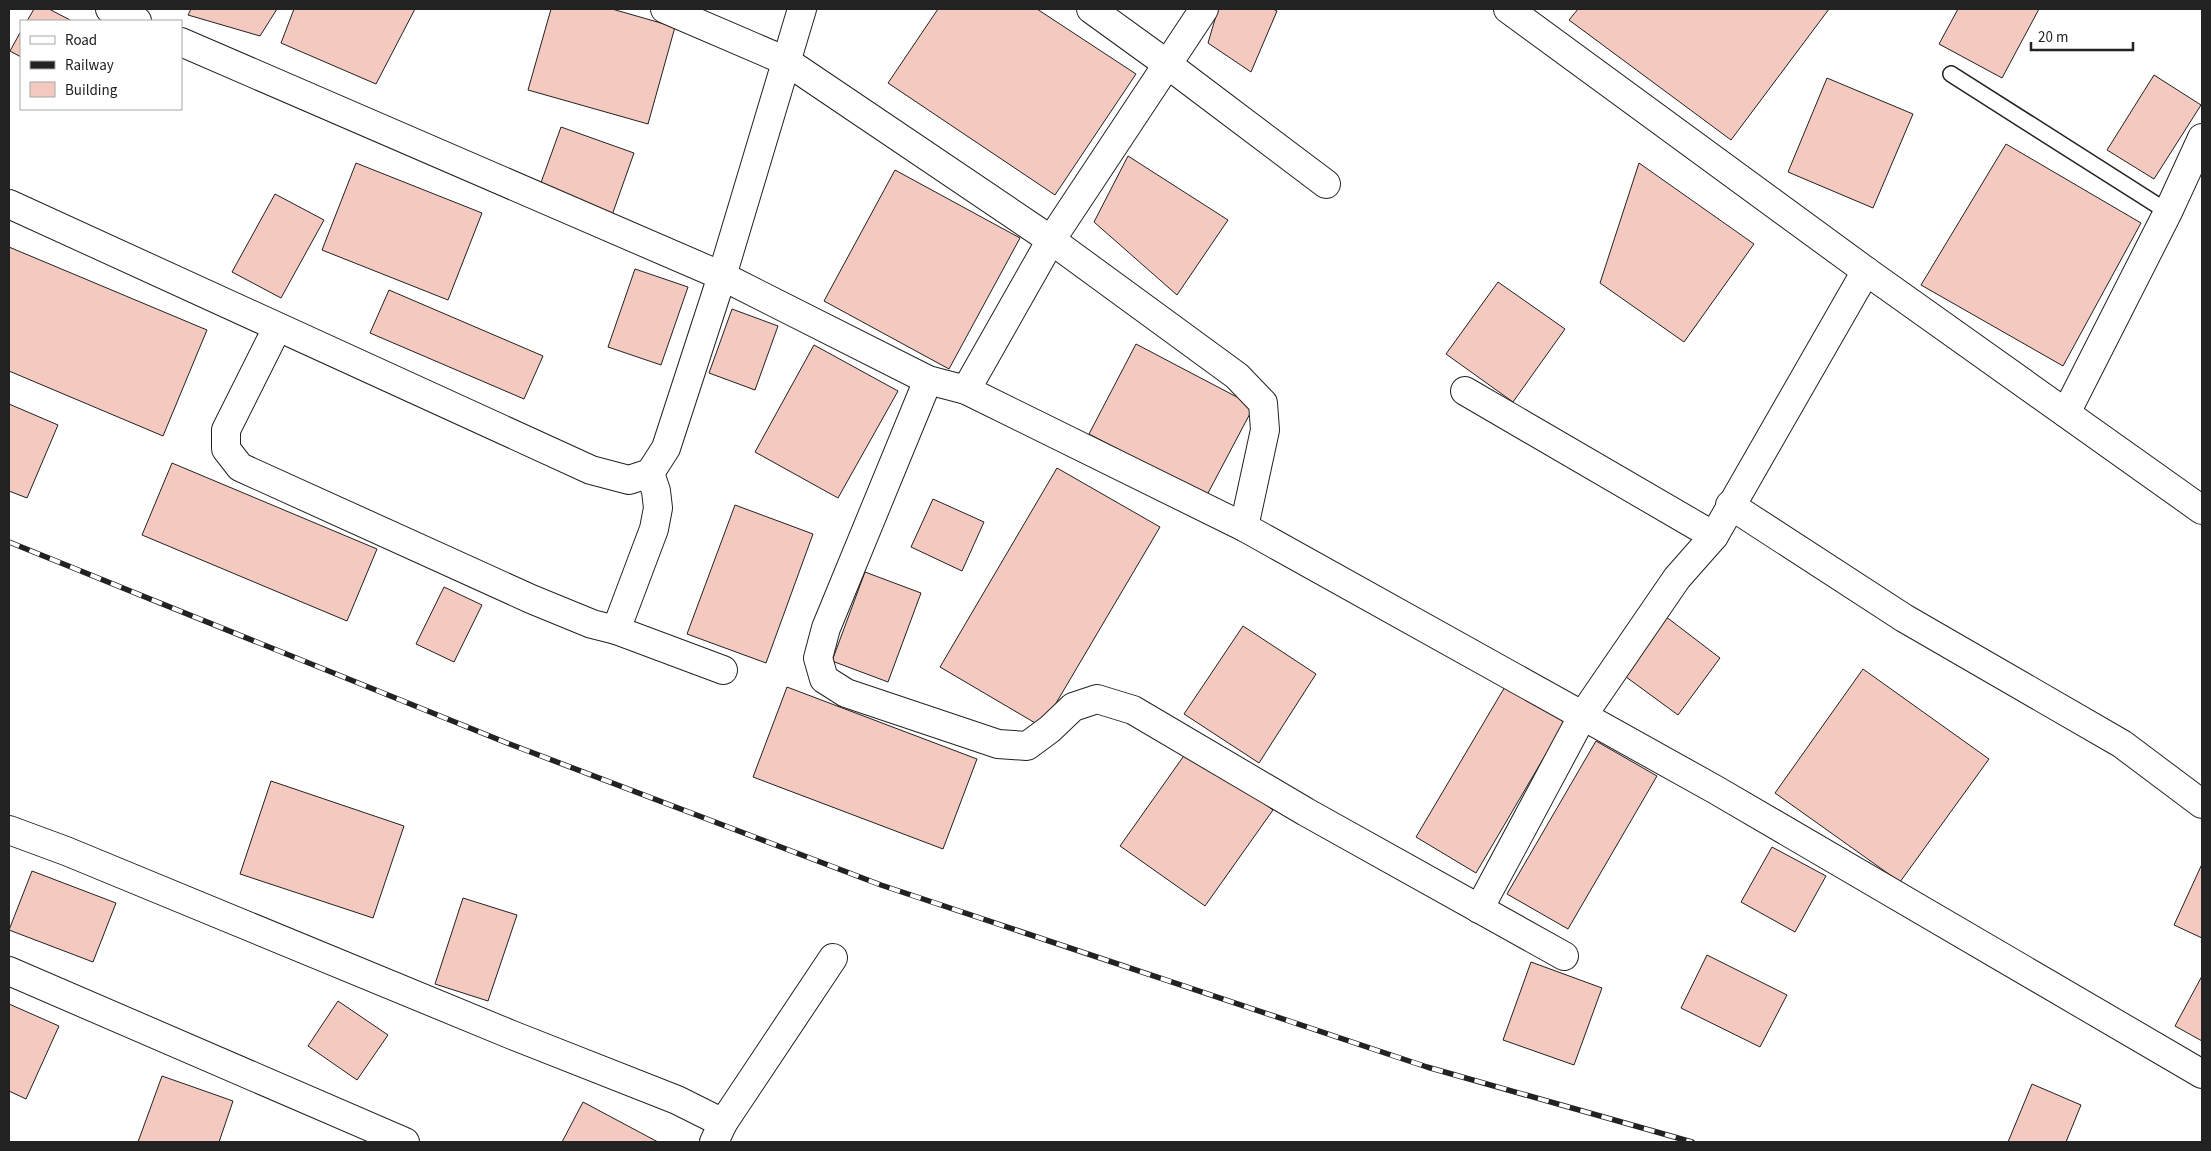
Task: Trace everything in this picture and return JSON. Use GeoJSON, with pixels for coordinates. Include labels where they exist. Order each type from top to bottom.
{"type":"FeatureCollection","features":[{"type":"Feature","properties":{"kind":"street"},"geometry":{"type":"LineString","coordinates":[[110,9],[135,20]]}},
{"type":"Feature","properties":{"kind":"street"},"geometry":{"type":"LineString","coordinates":[[665,9],[786,61],[1051,240],[1237,376],[1263,403],[1265,430],[1244,527]]}},
{"type":"Feature","properties":{"kind":"street"},"geometry":{"type":"LineString","coordinates":[[9,204],[591,470],[629,480],[650,473],[666,448],[722,276],[802,9]]}},
{"type":"Feature","properties":{"kind":"street"},"geometry":{"type":"LineString","coordinates":[[1091,9],[1326,184]]}},
{"type":"Feature","properties":{"kind":"street"},"geometry":{"type":"LineString","coordinates":[[966,390],[1051,240],[1204,9]]}},
{"type":"Feature","properties":{"kind":"street"},"geometry":{"type":"LineString","coordinates":[[1508,9],[1866,271],[2202,510]]}},
{"type":"Feature","properties":{"kind":"street"},"geometry":{"type":"LineString","coordinates":[[182,42],[722,276],[928,380],[966,390],[1244,527],[1716,790],[2202,1074]]}},
{"type":"Feature","properties":{"kind":"street"},"geometry":{"type":"LineString","coordinates":[[2066,413],[2168,212],[2202,138]]}},
{"type":"Feature","properties":{"kind":"street"},"geometry":{"type":"LineString","coordinates":[[1479,909],[1583,715],[1677,578],[1714,536],[1730,505],[1866,271]]}},
{"type":"Feature","properties":{"kind":"street"},"geometry":{"type":"LineString","coordinates":[[277,328],[226,430],[226,450],[240,467],[531,599],[592,624],[616,630],[723,670]]}},
{"type":"Feature","properties":{"kind":"street"},"geometry":{"type":"LineString","coordinates":[[928,380],[826,628],[818,658],[824,679],[846,692],[998,744],[1027,746],[1050,730],[1073,707],[1097,699],[1133,710],[1306,812],[1564,956]]}},
{"type":"Feature","properties":{"kind":"street"},"geometry":{"type":"LineString","coordinates":[[1464,391],[1714,536]]}},
{"type":"Feature","properties":{"kind":"street"},"geometry":{"type":"LineString","coordinates":[[616,630],[654,529],[657,499],[650,473]]}},
{"type":"Feature","properties":{"kind":"street"},"geometry":{"type":"LineString","coordinates":[[1730,505],[1904,618],[2122,744],[2202,804]]}},
{"type":"Feature","properties":{"kind":"street"},"geometry":{"type":"LineString","coordinates":[[9,830],[66,851],[512,1035],[678,1100],[719,1133],[833,958]]}},
{"type":"Feature","properties":{"kind":"street"},"geometry":{"type":"LineString","coordinates":[[9,971],[406,1142]]}},
{"type":"Feature","properties":{"kind":"lane"},"geometry":{"type":"LineString","coordinates":[[1951,74],[2168,212]]}},
{"type":"Feature","properties":{"kind":"building"},"geometry":{"type":"Polygon","coordinates":[[[34,9],[49,9],[70,20],[28,20],[34,9]]]}},
{"type":"Feature","properties":{"kind":"building"},"geometry":{"type":"Polygon","coordinates":[[[191,9],[277,9],[260,36],[188,15],[191,9]]]}},
{"type":"Feature","properties":{"kind":"building"},"geometry":{"type":"Polygon","coordinates":[[[294,9],[415,9],[376,84],[281,43],[294,9]]]}},
{"type":"Feature","properties":{"kind":"building"},"geometry":{"type":"Polygon","coordinates":[[[551,9],[612,9],[675,27],[648,124],[528,90],[551,9]]]}},
{"type":"Feature","properties":{"kind":"building"},"geometry":{"type":"Polygon","coordinates":[[[938,9],[1037,9],[1136,74],[1055,195],[888,83],[938,9]]]}},
{"type":"Feature","properties":{"kind":"building"},"geometry":{"type":"Polygon","coordinates":[[[1218,9],[1273,9],[1277,11],[1251,72],[1208,43],[1218,9]]]}},
{"type":"Feature","properties":{"kind":"building"},"geometry":{"type":"Polygon","coordinates":[[[1578,9],[1829,9],[1731,140],[1569,20],[1578,9]]]}},
{"type":"Feature","properties":{"kind":"building"},"geometry":{"type":"Polygon","coordinates":[[[1958,9],[2039,9],[2002,78],[1939,44],[1958,9]]]}},
{"type":"Feature","properties":{"kind":"building"},"geometry":{"type":"Polygon","coordinates":[[[20,33],[20,56],[10,51],[20,33]]]}},
{"type":"Feature","properties":{"kind":"building"},"geometry":{"type":"Polygon","coordinates":[[[2154,75],[2201,105],[2154,179],[2107,150],[2154,75]]]}},
{"type":"Feature","properties":{"kind":"building"},"geometry":{"type":"Polygon","coordinates":[[[1827,78],[1913,114],[1873,208],[1788,172],[1827,78]]]}},
{"type":"Feature","properties":{"kind":"building"},"geometry":{"type":"Polygon","coordinates":[[[561,127],[634,153],[611,218],[538,191],[561,127]]]}},
{"type":"Feature","properties":{"kind":"building"},"geometry":{"type":"Polygon","coordinates":[[[2006,144],[2141,223],[2063,366],[1921,285],[2006,144]]]}},
{"type":"Feature","properties":{"kind":"building"},"geometry":{"type":"Polygon","coordinates":[[[1128,156],[1228,220],[1177,295],[1094,222],[1128,156]]]}},
{"type":"Feature","properties":{"kind":"building"},"geometry":{"type":"Polygon","coordinates":[[[356,163],[482,213],[448,300],[322,250],[356,163]]]}},
{"type":"Feature","properties":{"kind":"building"},"geometry":{"type":"Polygon","coordinates":[[[1639,163],[1754,244],[1684,342],[1600,283],[1639,163]]]}},
{"type":"Feature","properties":{"kind":"building"},"geometry":{"type":"Polygon","coordinates":[[[895,170],[1020,238],[949,369],[824,301],[895,170]]]}},
{"type":"Feature","properties":{"kind":"building"},"geometry":{"type":"Polygon","coordinates":[[[275,194],[324,220],[281,298],[232,272],[275,194]]]}},
{"type":"Feature","properties":{"kind":"building"},"geometry":{"type":"Polygon","coordinates":[[[9,247],[207,330],[163,436],[9,371],[9,247]]]}},
{"type":"Feature","properties":{"kind":"building"},"geometry":{"type":"Polygon","coordinates":[[[635,269],[688,287],[661,365],[608,347],[635,269]]]}},
{"type":"Feature","properties":{"kind":"building"},"geometry":{"type":"Polygon","coordinates":[[[1498,282],[1565,329],[1513,402],[1446,354],[1498,282]]]}},
{"type":"Feature","properties":{"kind":"building"},"geometry":{"type":"Polygon","coordinates":[[[389,290],[543,356],[524,399],[370,333],[389,290]]]}},
{"type":"Feature","properties":{"kind":"building"},"geometry":{"type":"Polygon","coordinates":[[[732,309],[778,326],[755,390],[709,373],[732,309]]]}},
{"type":"Feature","properties":{"kind":"building"},"geometry":{"type":"Polygon","coordinates":[[[1136,344],[1254,406],[1207,495],[1089,434],[1136,344]]]}},
{"type":"Feature","properties":{"kind":"building"},"geometry":{"type":"Polygon","coordinates":[[[814,345],[898,391],[838,498],[755,452],[814,345]]]}},
{"type":"Feature","properties":{"kind":"building"},"geometry":{"type":"Polygon","coordinates":[[[9,404],[58,425],[27,498],[9,491],[9,404]]]}},
{"type":"Feature","properties":{"kind":"building"},"geometry":{"type":"Polygon","coordinates":[[[172,463],[377,549],[347,621],[142,535],[172,463]]]}},
{"type":"Feature","properties":{"kind":"building"},"geometry":{"type":"Polygon","coordinates":[[[1057,468],[1160,527],[1042,727],[940,667],[1057,468]]]}},
{"type":"Feature","properties":{"kind":"building"},"geometry":{"type":"Polygon","coordinates":[[[933,499],[984,522],[962,571],[911,547],[933,499]]]}},
{"type":"Feature","properties":{"kind":"building"},"geometry":{"type":"Polygon","coordinates":[[[735,505],[813,534],[766,663],[687,634],[735,505]]]}},
{"type":"Feature","properties":{"kind":"building"},"geometry":{"type":"Polygon","coordinates":[[[865,572],[921,593],[888,682],[832,661],[865,572]]]}},
{"type":"Feature","properties":{"kind":"building"},"geometry":{"type":"Polygon","coordinates":[[[444,587],[482,605],[454,662],[416,644],[444,587]]]}},
{"type":"Feature","properties":{"kind":"building"},"geometry":{"type":"Polygon","coordinates":[[[1665,616],[1720,658],[1678,715],[1622,674],[1665,616]]]}},
{"type":"Feature","properties":{"kind":"building"},"geometry":{"type":"Polygon","coordinates":[[[1243,626],[1316,674],[1259,763],[1184,714],[1243,626]]]}},
{"type":"Feature","properties":{"kind":"building"},"geometry":{"type":"Polygon","coordinates":[[[1863,669],[1989,759],[1900,882],[1775,793],[1863,669]]]}},
{"type":"Feature","properties":{"kind":"building"},"geometry":{"type":"Polygon","coordinates":[[[1506,685],[1566,720],[1476,873],[1416,837],[1506,685]]]}},
{"type":"Feature","properties":{"kind":"building"},"geometry":{"type":"Polygon","coordinates":[[[787,687],[977,759],[943,849],[753,777],[787,687]]]}},
{"type":"Feature","properties":{"kind":"building"},"geometry":{"type":"Polygon","coordinates":[[[1596,741],[1657,776],[1568,929],[1507,894],[1596,741]]]}},
{"type":"Feature","properties":{"kind":"building"},"geometry":{"type":"Polygon","coordinates":[[[1188,750],[1273,810],[1205,906],[1120,846],[1188,750]]]}},
{"type":"Feature","properties":{"kind":"building"},"geometry":{"type":"Polygon","coordinates":[[[271,781],[404,826],[373,918],[240,874],[271,781]]]}},
{"type":"Feature","properties":{"kind":"building"},"geometry":{"type":"Polygon","coordinates":[[[1772,847],[1826,876],[1795,932],[1741,902],[1772,847]]]}},
{"type":"Feature","properties":{"kind":"building"},"geometry":{"type":"Polygon","coordinates":[[[2202,864],[2202,938],[2174,925],[2202,864]]]}},
{"type":"Feature","properties":{"kind":"building"},"geometry":{"type":"Polygon","coordinates":[[[32,871],[116,903],[93,962],[9,930],[32,871]]]}},
{"type":"Feature","properties":{"kind":"building"},"geometry":{"type":"Polygon","coordinates":[[[463,898],[517,915],[488,1001],[435,984],[463,898]]]}},
{"type":"Feature","properties":{"kind":"building"},"geometry":{"type":"Polygon","coordinates":[[[1707,955],[1787,995],[1760,1047],[1681,1008],[1707,955]]]}},
{"type":"Feature","properties":{"kind":"building"},"geometry":{"type":"Polygon","coordinates":[[[1531,962],[1602,988],[1574,1065],[1503,1040],[1531,962]]]}},
{"type":"Feature","properties":{"kind":"building"},"geometry":{"type":"Polygon","coordinates":[[[2202,976],[2202,1041],[2175,1026],[2202,976]]]}},
{"type":"Feature","properties":{"kind":"building"},"geometry":{"type":"Polygon","coordinates":[[[338,1001],[388,1035],[357,1080],[308,1046],[338,1001]]]}},
{"type":"Feature","properties":{"kind":"building"},"geometry":{"type":"Polygon","coordinates":[[[9,1004],[59,1026],[26,1099],[9,1091],[9,1004]]]}},
{"type":"Feature","properties":{"kind":"building"},"geometry":{"type":"Polygon","coordinates":[[[162,1076],[233,1101],[219,1142],[138,1142],[162,1076]]]}},
{"type":"Feature","properties":{"kind":"building"},"geometry":{"type":"Polygon","coordinates":[[[2032,1084],[2081,1105],[2066,1142],[2008,1142],[2032,1084]]]}},
{"type":"Feature","properties":{"kind":"building"},"geometry":{"type":"Polygon","coordinates":[[[583,1102],[658,1142],[562,1142],[583,1102]]]}},
{"type":"Feature","properties":{"kind":"railway"},"geometry":{"type":"LineString","coordinates":[[9,542],[507,743],[881,885],[1427,1067],[1692,1142]]}}]}
